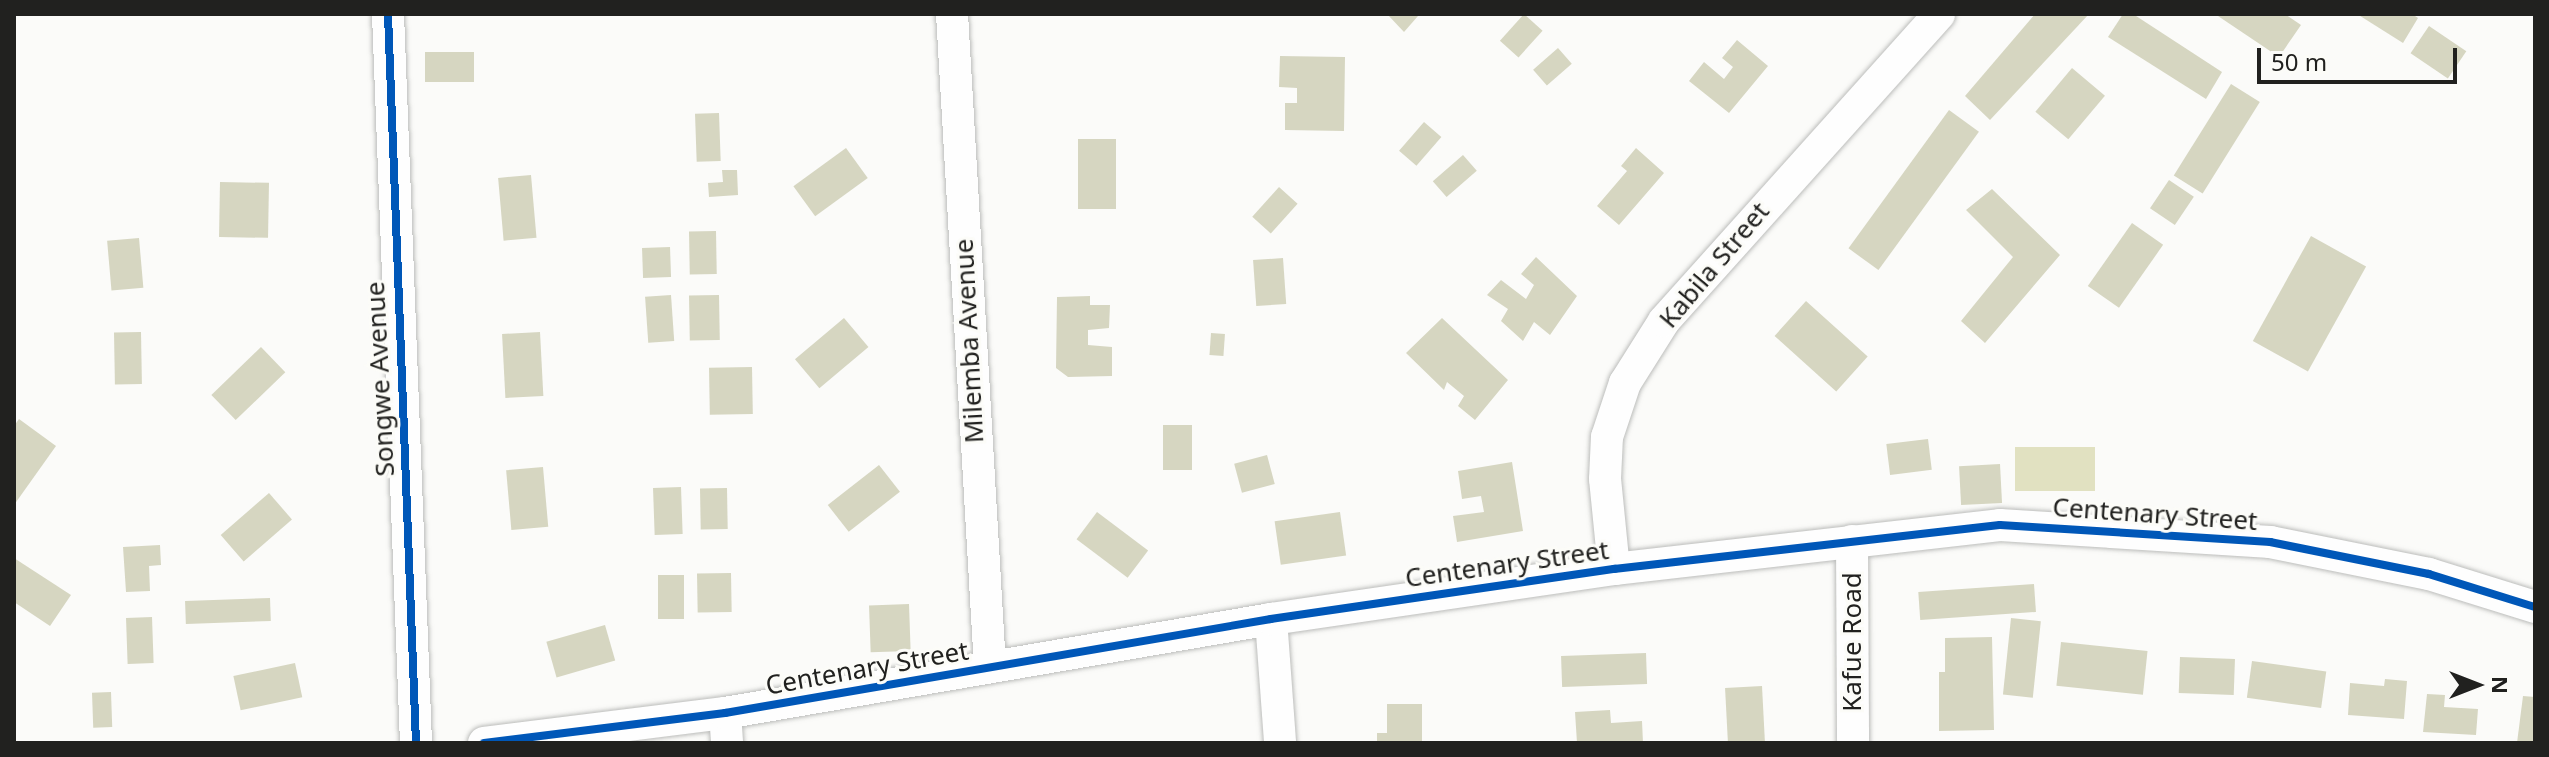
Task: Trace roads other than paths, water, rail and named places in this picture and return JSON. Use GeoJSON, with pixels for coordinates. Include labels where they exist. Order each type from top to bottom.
{"type":"FeatureCollection","features":[{"type":"Feature","properties":{"kind":"street","name":"Songwe Avenue"},"geometry":{"type":"LineString","coordinates":[[388,14],[416,743]]}},
{"type":"Feature","properties":{"kind":"street","name":"Milemba Avenue"},"geometry":{"type":"LineString","coordinates":[[952,14],[990,667]]}},
{"type":"Feature","properties":{"kind":"street","name":"Kabila Street"},"geometry":{"type":"LineString","coordinates":[[1614,569],[1605,479],[1607,437],[1625,383],[1664,321],[1939,14]]}},
{"type":"Feature","properties":{"kind":"street","name":"Centenary Street"},"geometry":{"type":"LineString","coordinates":[[484,743],[726,728],[990,667],[1271,619],[1614,569],[2000,525],[2270,542],[2429,574],[2535,607]]}},
{"type":"Feature","properties":{"kind":"street","name":"Kafue Road"},"geometry":{"type":"LineString","coordinates":[[1852,541],[1853,743]]}},
{"type":"Feature","properties":{"kind":"street"},"geometry":{"type":"LineString","coordinates":[[1271,619],[1280,743]]}}]}
